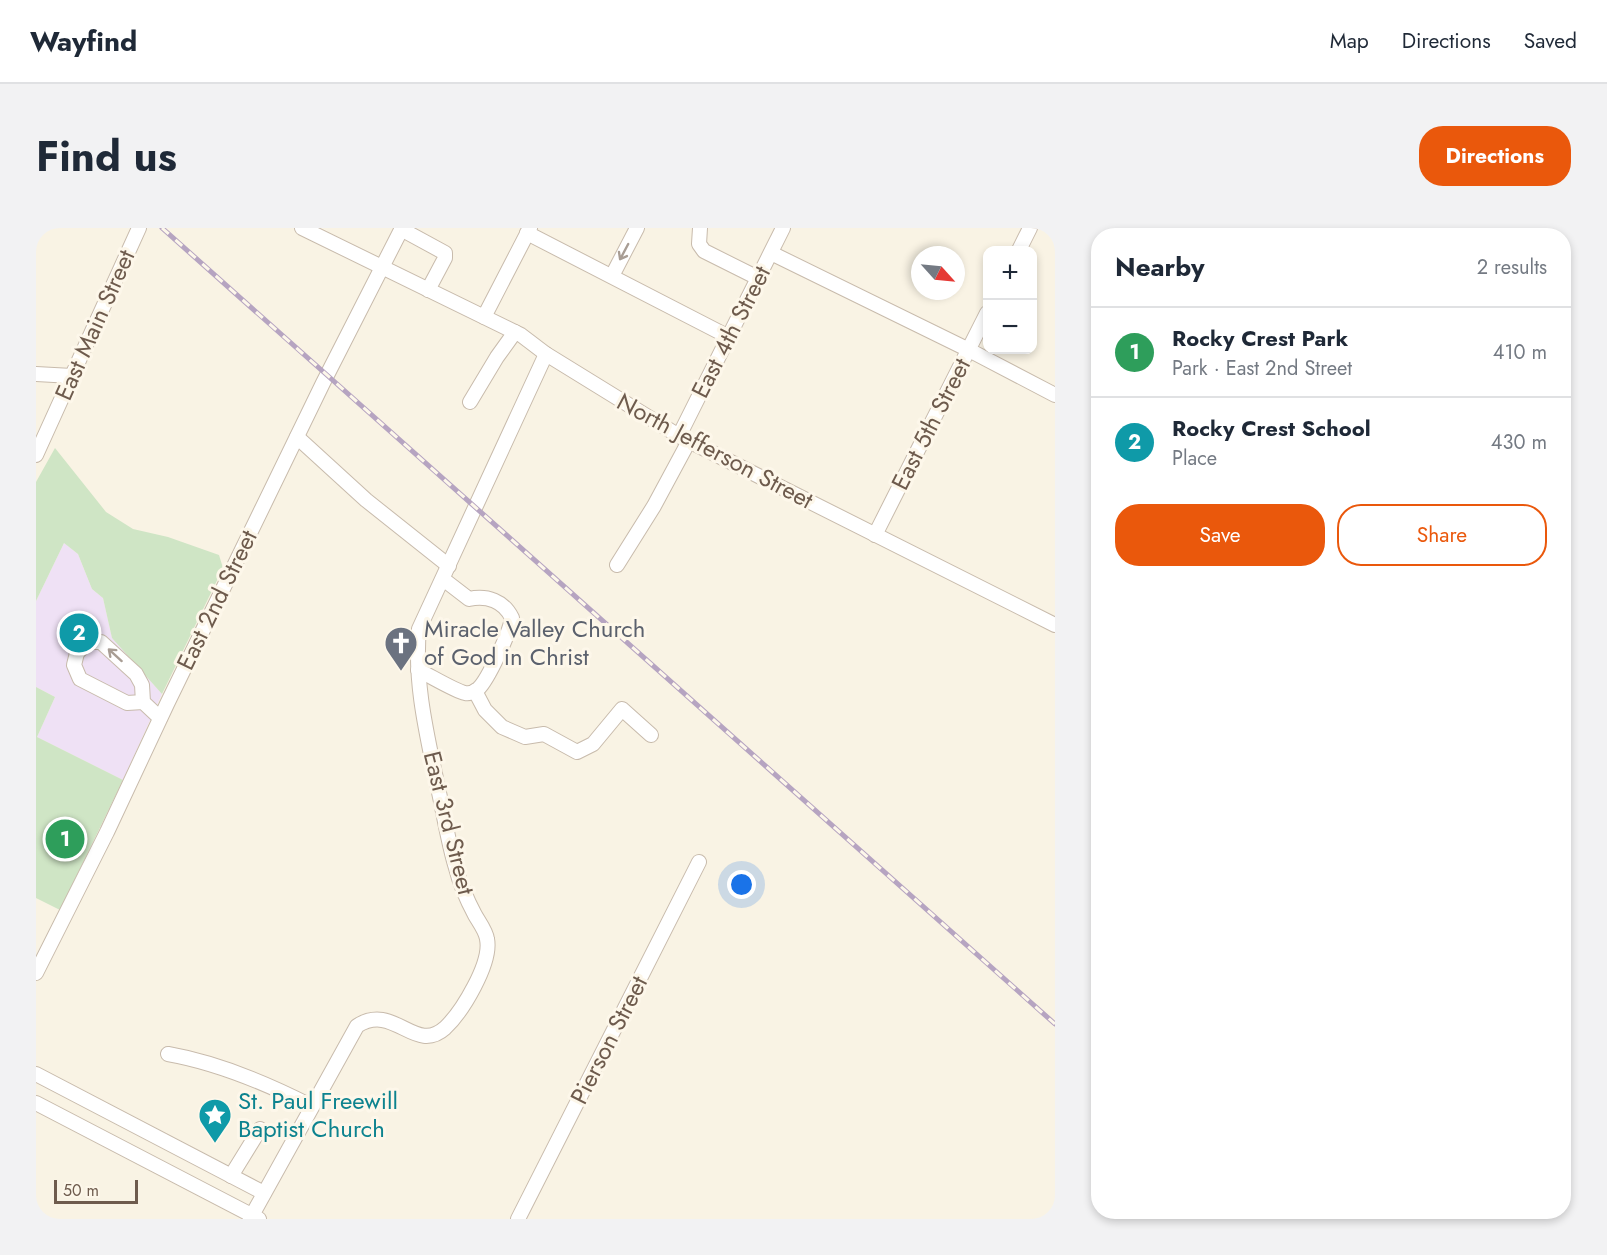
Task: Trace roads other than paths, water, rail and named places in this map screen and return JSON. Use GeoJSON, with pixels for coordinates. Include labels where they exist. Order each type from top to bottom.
{"type":"FeatureCollection","features":[{"type":"Feature","properties":{"kind":"street","name":"East Main Street"},"geometry":{"type":"LineString","coordinates":[[36,456],[139,228]]}},
{"type":"Feature","properties":{"kind":"street","name":"North Jefferson Street"},"geometry":{"type":"LineString","coordinates":[[302,228],[514,332],[684,439],[1055,625]]}},
{"type":"Feature","properties":{"kind":"street"},"geometry":{"type":"LineString","coordinates":[[401,228],[445,253],[445,258],[428,290]]}},
{"type":"Feature","properties":{"kind":"street","name":"East 2nd Street"},"geometry":{"type":"LineString","coordinates":[[36,973],[401,228]]}},
{"type":"Feature","properties":{"kind":"street"},"geometry":{"type":"LineString","coordinates":[[612,276],[637,228]]}},
{"type":"Feature","properties":{"kind":"street"},"geometry":{"type":"LineString","coordinates":[[700,228],[699,244],[704,251],[758,278]]}},
{"type":"Feature","properties":{"kind":"street","name":"East 4th Street"},"geometry":{"type":"LineString","coordinates":[[617,564],[654,506],[729,337],[783,228]]}},
{"type":"Feature","properties":{"kind":"street"},"geometry":{"type":"LineString","coordinates":[[1021,246],[1030,228]]}},
{"type":"Feature","properties":{"kind":"street"},"geometry":{"type":"LineString","coordinates":[[484,317],[529,230],[729,337]]}},
{"type":"Feature","properties":{"kind":"street"},"geometry":{"type":"LineString","coordinates":[[771,253],[1055,395]]}},
{"type":"Feature","properties":{"kind":"street","name":"East 5th Street"},"geometry":{"type":"LineString","coordinates":[[874,535],[983,321]]}},
{"type":"Feature","properties":{"kind":"street"},"geometry":{"type":"LineString","coordinates":[[470,402],[514,332]]}},
{"type":"Feature","properties":{"kind":"street","name":"East 3rd Street"},"geometry":{"type":"LineString","coordinates":[[254,1218],[264,1193],[357,1026],[366,1020],[391,1021],[404,1030],[432,1036],[444,1028],[460,1010],[475,984],[486,957],[487,939],[456,869],[424,723],[418,670],[420,629],[546,354]]}},
{"type":"Feature","properties":{"kind":"street"},"geometry":{"type":"LineString","coordinates":[[36,374],[72,376]]}},
{"type":"Feature","properties":{"kind":"street"},"geometry":{"type":"LineString","coordinates":[[297,437],[446,572],[469,599],[485,598],[508,609],[512,618],[510,628],[476,691],[464,693],[418,670]]}},
{"type":"Feature","properties":{"kind":"street"},"geometry":{"type":"LineString","coordinates":[[143,702],[127,703],[80,679],[74,665],[77,653],[88,642],[101,642],[136,674],[142,685],[143,702],[160,718]]}},
{"type":"Feature","properties":{"kind":"street"},"geometry":{"type":"LineString","coordinates":[[476,691],[485,710],[502,727],[525,737],[544,734],[577,752],[593,744],[622,709],[651,735]]}},
{"type":"Feature","properties":{"kind":"street","name":"Pierson Street"},"geometry":{"type":"LineString","coordinates":[[518,1219],[699,862]]}},
{"type":"Feature","properties":{"kind":"street"},"geometry":{"type":"LineString","coordinates":[[168,1053],[224,1068],[312,1106]]}},
{"type":"Feature","properties":{"kind":"street"},"geometry":{"type":"LineString","coordinates":[[36,1074],[264,1193]]}},
{"type":"Feature","properties":{"kind":"street"},"geometry":{"type":"LineString","coordinates":[[36,1103],[254,1218]]}},
{"type":"Feature","properties":{"kind":"street"},"geometry":{"type":"LineString","coordinates":[[231,1176],[260,1129]]}},
{"type":"Feature","properties":{"kind":"railway"},"geometry":{"type":"LineString","coordinates":[[162,228],[1055,1024]]}},
{"type":"Feature","properties":{"kind":"place","name":"Rocky Crest School"},"geometry":{"type":"Point","coordinates":[79,633]}},
{"type":"Feature","properties":{"kind":"place","name":"Miracle Valley Church of God in Christ"},"geometry":{"type":"Point","coordinates":[401,672]}},
{"type":"Feature","properties":{"kind":"place","name":"Rocky Crest Park"},"geometry":{"type":"Point","coordinates":[65,839]}},
{"type":"Feature","properties":{"kind":"place","name":"St. Paul Freewill Baptist Church"},"geometry":{"type":"Point","coordinates":[215,1144]}}]}
